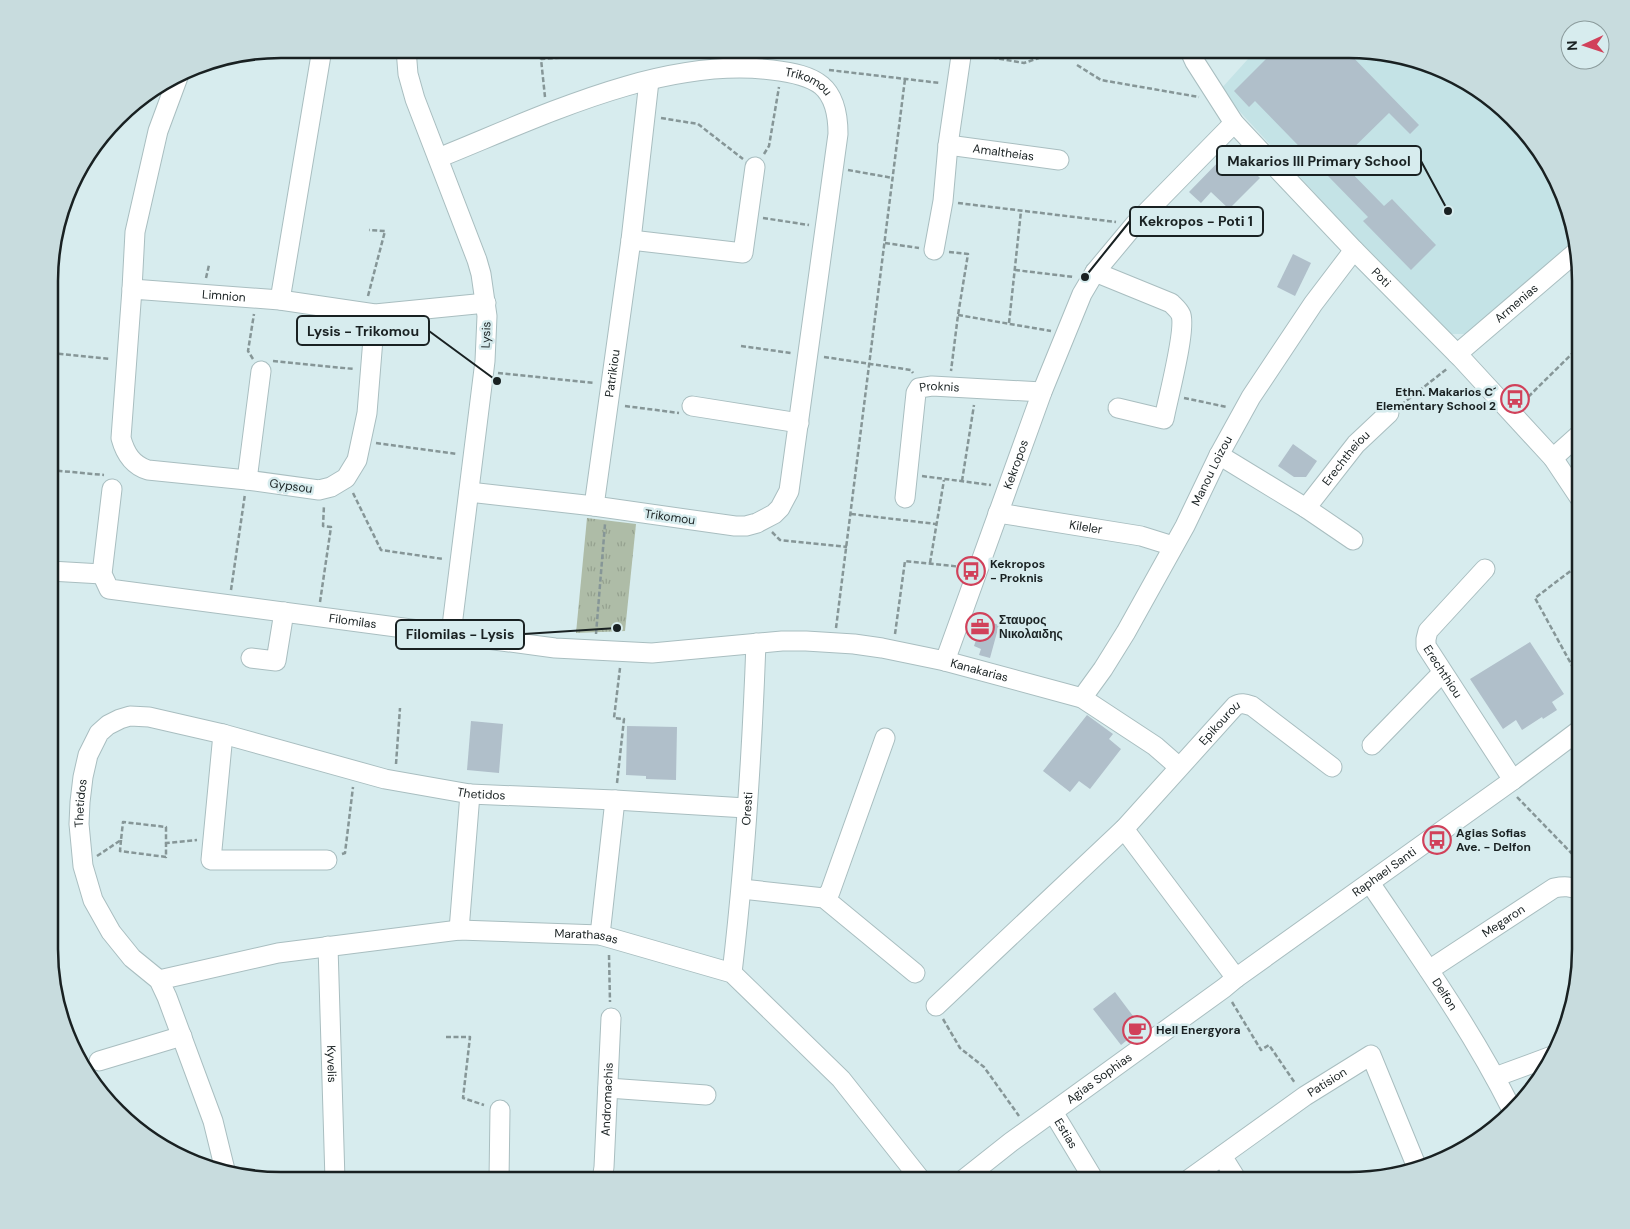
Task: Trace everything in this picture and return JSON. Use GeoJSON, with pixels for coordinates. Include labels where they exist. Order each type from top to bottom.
{"type":"FeatureCollection","features":[{"type":"Feature","properties":{"kind":"street"},"geometry":{"type":"LineString","coordinates":[[280,300],[320,58]]}},
{"type":"Feature","properties":{"kind":"street","name":"Lysis"},"geometry":{"type":"LineString","coordinates":[[407,58],[408,74],[414,99],[477,260],[486,303],[487,346],[450,634]]}},
{"type":"Feature","properties":{"kind":"street"},"geometry":{"type":"LineString","coordinates":[[934,250],[943,201],[948,145],[961,58]]}},
{"type":"Feature","properties":{"kind":"street","name":"Poti"},"geometry":{"type":"LineString","coordinates":[[1193,58],[1234,123],[1354,250],[1459,356],[1553,458],[1572,486]]}},
{"type":"Feature","properties":{"kind":"street","name":"Trikomou"},"geometry":{"type":"LineString","coordinates":[[438,158],[603,93],[649,81],[721,67],[756,68],[807,76],[819,82],[827,91],[836,109],[838,134],[799,423],[789,490],[780,508],[774,514],[761,521],[746,526],[735,526],[600,507],[469,492]]}},
{"type":"Feature","properties":{"kind":"street","name":"Patrikiou"},"geometry":{"type":"LineString","coordinates":[[600,507],[608,404],[631,240],[649,81]]}},
{"type":"Feature","properties":{"kind":"street"},"geometry":{"type":"LineString","coordinates":[[127,360],[135,232],[158,131],[176,83]]}},
{"type":"Feature","properties":{"kind":"street","name":"Kekropos"},"geometry":{"type":"LineString","coordinates":[[945,662],[1042,392],[1065,333],[1093,275],[1135,224],[1234,123]]}},
{"type":"Feature","properties":{"kind":"street","name":"Amaltheias"},"geometry":{"type":"LineString","coordinates":[[948,145],[1059,160]]}},
{"type":"Feature","properties":{"kind":"street"},"geometry":{"type":"LineString","coordinates":[[631,240],[743,253],[755,167]]}},
{"type":"Feature","properties":{"kind":"street","name":"Manou Loizou"},"geometry":{"type":"LineString","coordinates":[[1082,698],[1126,632],[1185,526],[1219,455],[1243,411],[1313,304],[1354,250]]}},
{"type":"Feature","properties":{"kind":"street","name":"Armenias"},"geometry":{"type":"LineString","coordinates":[[1459,356],[1571,256]]}},
{"type":"Feature","properties":{"kind":"street"},"geometry":{"type":"LineString","coordinates":[[1093,275],[1171,304],[1178,309],[1181,316],[1182,332],[1164,418],[1118,408]]}},
{"type":"Feature","properties":{"kind":"street","name":"Limnion"},"geometry":{"type":"LineString","coordinates":[[132,289],[280,300],[370,313],[486,303]]}},
{"type":"Feature","properties":{"kind":"street"},"geometry":{"type":"LineString","coordinates":[[346,478],[357,460],[367,413],[371,371],[370,313]]}},
{"type":"Feature","properties":{"kind":"street","name":"Gypsou"},"geometry":{"type":"LineString","coordinates":[[127,360],[121,438],[124,450],[138,466],[148,470],[247,480],[319,490],[331,487],[346,478]]}},
{"type":"Feature","properties":{"kind":"street"},"geometry":{"type":"LineString","coordinates":[[247,480],[261,371]]}},
{"type":"Feature","properties":{"kind":"street","name":"Proknis"},"geometry":{"type":"LineString","coordinates":[[905,498],[916,394],[919,388],[932,386],[1042,392]]}},
{"type":"Feature","properties":{"kind":"street"},"geometry":{"type":"LineString","coordinates":[[692,406],[799,423]]}},
{"type":"Feature","properties":{"kind":"street","name":"Erechtheiou"},"geometry":{"type":"LineString","coordinates":[[1306,508],[1356,444],[1390,413]]}},
{"type":"Feature","properties":{"kind":"street"},"geometry":{"type":"LineString","coordinates":[[1553,458],[1572,441]]}},
{"type":"Feature","properties":{"kind":"street"},"geometry":{"type":"LineString","coordinates":[[1219,455],[1306,508],[1353,540]]}},
{"type":"Feature","properties":{"kind":"street"},"geometry":{"type":"LineString","coordinates":[[58,571],[102,574],[112,489]]}},
{"type":"Feature","properties":{"kind":"street","name":"Kileler"},"geometry":{"type":"LineString","coordinates":[[998,513],[1141,536],[1173,546]]}},
{"type":"Feature","properties":{"kind":"street","name":"Erechthiou"},"geometry":{"type":"LineString","coordinates":[[1485,569],[1428,632],[1426,646],[1509,783]]}},
{"type":"Feature","properties":{"kind":"street","name":"Filomilas"},"geometry":{"type":"LineString","coordinates":[[102,574],[104,582],[109,589],[538,646],[622,652],[678,651],[756,643]]}},
{"type":"Feature","properties":{"kind":"street"},"geometry":{"type":"LineString","coordinates":[[251,658],[276,661],[284,612]]}},
{"type":"Feature","properties":{"kind":"street","name":"Kanakarias"},"geometry":{"type":"LineString","coordinates":[[756,643],[835,642],[893,650],[1082,698],[1147,740],[1180,767]]}},
{"type":"Feature","properties":{"kind":"street","name":"Oresti"},"geometry":{"type":"LineString","coordinates":[[732,973],[742,889],[756,643]]}},
{"type":"Feature","properties":{"kind":"street"},"geometry":{"type":"LineString","coordinates":[[1372,745],[1442,673]]}},
{"type":"Feature","properties":{"kind":"street","name":"Epikourou"},"geometry":{"type":"LineString","coordinates":[[936,1006],[1124,829],[1239,703],[1252,706],[1332,767]]}},
{"type":"Feature","properties":{"kind":"street","name":"Thetidos"},"geometry":{"type":"LineString","coordinates":[[159,980],[132,958],[111,932],[93,900],[83,866],[79,824],[83,778],[92,744],[108,724],[130,716],[139,716],[223,734],[354,775],[395,780],[470,794],[746,808]]}},
{"type":"Feature","properties":{"kind":"street"},"geometry":{"type":"LineString","coordinates":[[223,734],[211,860],[327,860]]}},
{"type":"Feature","properties":{"kind":"street","name":"Raphael Santi"},"geometry":{"type":"LineString","coordinates":[[1230,983],[1572,736]]}},
{"type":"Feature","properties":{"kind":"street"},"geometry":{"type":"LineString","coordinates":[[824,898],[830,892],[885,738]]}},
{"type":"Feature","properties":{"kind":"street"},"geometry":{"type":"LineString","coordinates":[[458,930],[470,794]]}},
{"type":"Feature","properties":{"kind":"street"},"geometry":{"type":"LineString","coordinates":[[604,937],[616,800]]}},
{"type":"Feature","properties":{"kind":"street"},"geometry":{"type":"LineString","coordinates":[[1124,829],[1230,983]]}},
{"type":"Feature","properties":{"kind":"street","name":"Delfon"},"geometry":{"type":"LineString","coordinates":[[1370,883],[1430,970],[1495,1077],[1509,1104]]}},
{"type":"Feature","properties":{"kind":"street","name":"Megaron"},"geometry":{"type":"LineString","coordinates":[[1430,970],[1554,888],[1564,886],[1572,888]]}},
{"type":"Feature","properties":{"kind":"street"},"geometry":{"type":"LineString","coordinates":[[742,889],[824,898],[915,974]]}},
{"type":"Feature","properties":{"kind":"street","name":"Marathasas"},"geometry":{"type":"LineString","coordinates":[[159,980],[278,953],[458,930],[604,937],[732,973],[841,1079],[916,1172]]}},
{"type":"Feature","properties":{"kind":"street","name":"Kyvelis"},"geometry":{"type":"LineString","coordinates":[[328,946],[335,1172]]}},
{"type":"Feature","properties":{"kind":"street"},"geometry":{"type":"LineString","coordinates":[[159,980],[173,1009],[213,1121],[224,1164]]}},
{"type":"Feature","properties":{"kind":"street","name":"Agias Sophias"},"geometry":{"type":"LineString","coordinates":[[974,1172],[1230,983]]}},
{"type":"Feature","properties":{"kind":"street","name":"Andromachis"},"geometry":{"type":"LineString","coordinates":[[603,1172],[611,1018]]}},
{"type":"Feature","properties":{"kind":"street"},"geometry":{"type":"LineString","coordinates":[[99,1061],[182,1036]]}},
{"type":"Feature","properties":{"kind":"street","name":"Patision"},"geometry":{"type":"LineString","coordinates":[[1199,1172],[1305,1096],[1371,1055],[1415,1162]]}},
{"type":"Feature","properties":{"kind":"street"},"geometry":{"type":"LineString","coordinates":[[1495,1077],[1543,1059]]}},
{"type":"Feature","properties":{"kind":"street"},"geometry":{"type":"LineString","coordinates":[[608,1088],[706,1095]]}},
{"type":"Feature","properties":{"kind":"street"},"geometry":{"type":"LineString","coordinates":[[499,1172],[500,1110]]}},
{"type":"Feature","properties":{"kind":"street","name":"Estias"},"geometry":{"type":"LineString","coordinates":[[1053,1112],[1089,1172]]}},
{"type":"Feature","properties":{"kind":"street"},"geometry":{"type":"LineString","coordinates":[[1222,1156],[1232,1172]]}},
{"type":"Feature","properties":{"kind":"path"},"geometry":{"type":"LineString","coordinates":[[547,115],[541,59],[556,58]]}},
{"type":"Feature","properties":{"kind":"path"},"geometry":{"type":"LineString","coordinates":[[998,58],[1024,63],[1039,58]]}},
{"type":"Feature","properties":{"kind":"path"},"geometry":{"type":"LineString","coordinates":[[1077,66],[1102,80],[1220,101]]}},
{"type":"Feature","properties":{"kind":"path"},"geometry":{"type":"LineString","coordinates":[[807,76],[829,70],[957,85]]}},
{"type":"Feature","properties":{"kind":"path"},"geometry":{"type":"LineString","coordinates":[[645,115],[698,124],[755,167],[769,146],[782,71]]}},
{"type":"Feature","properties":{"kind":"path"},"geometry":{"type":"LineString","coordinates":[[835,642],[906,79]]}},
{"type":"Feature","properties":{"kind":"path"},"geometry":{"type":"LineString","coordinates":[[833,168],[893,178]]}},
{"type":"Feature","properties":{"kind":"path"},"geometry":{"type":"LineString","coordinates":[[943,201],[1135,224]]}},
{"type":"Feature","properties":{"kind":"path"},"geometry":{"type":"LineString","coordinates":[[1009,323],[1021,210]]}},
{"type":"Feature","properties":{"kind":"path"},"geometry":{"type":"LineString","coordinates":[[748,215],[825,228]]}},
{"type":"Feature","properties":{"kind":"path"},"geometry":{"type":"LineString","coordinates":[[369,230],[385,231],[370,313]]}},
{"type":"Feature","properties":{"kind":"path"},"geometry":{"type":"LineString","coordinates":[[949,387],[968,254]]}},
{"type":"Feature","properties":{"kind":"path"},"geometry":{"type":"LineString","coordinates":[[1015,270],[1093,275]]}},
{"type":"Feature","properties":{"kind":"path"},"geometry":{"type":"LineString","coordinates":[[257,298],[248,351],[261,371],[272,361],[371,371]]}},
{"type":"Feature","properties":{"kind":"path"},"geometry":{"type":"LineString","coordinates":[[958,315],[1065,333]]}},
{"type":"Feature","properties":{"kind":"path"},"geometry":{"type":"LineString","coordinates":[[741,346],[911,370],[919,388]]}},
{"type":"Feature","properties":{"kind":"path"},"geometry":{"type":"LineString","coordinates":[[58,354],[127,360]]}},
{"type":"Feature","properties":{"kind":"path"},"geometry":{"type":"LineString","coordinates":[[1512,414],[1572,354]]}},
{"type":"Feature","properties":{"kind":"path"},"geometry":{"type":"LineString","coordinates":[[1390,413],[1459,356]]}},
{"type":"Feature","properties":{"kind":"path"},"geometry":{"type":"LineString","coordinates":[[484,372],[611,385]]}},
{"type":"Feature","properties":{"kind":"path"},"geometry":{"type":"LineString","coordinates":[[962,482],[976,388]]}},
{"type":"Feature","properties":{"kind":"path"},"geometry":{"type":"LineString","coordinates":[[1168,394],[1243,411]]}},
{"type":"Feature","properties":{"kind":"path"},"geometry":{"type":"LineString","coordinates":[[608,404],[685,414],[692,406]]}},
{"type":"Feature","properties":{"kind":"path"},"geometry":{"type":"LineString","coordinates":[[361,441],[473,456]]}},
{"type":"Feature","properties":{"kind":"path"},"geometry":{"type":"LineString","coordinates":[[58,471],[104,476],[112,489]]}},
{"type":"Feature","properties":{"kind":"path"},"geometry":{"type":"LineString","coordinates":[[907,474],[1007,488]]}},
{"type":"Feature","properties":{"kind":"path"},"geometry":{"type":"LineString","coordinates":[[346,478],[381,550],[460,562]]}},
{"type":"Feature","properties":{"kind":"path"},"geometry":{"type":"LineString","coordinates":[[229,604],[247,480]]}},
{"type":"Feature","properties":{"kind":"path"},"geometry":{"type":"LineString","coordinates":[[930,563],[944,480]]}},
{"type":"Feature","properties":{"kind":"path"},"geometry":{"type":"LineString","coordinates":[[318,616],[331,527],[323,526],[325,488]]}},
{"type":"Feature","properties":{"kind":"path"},"geometry":{"type":"LineString","coordinates":[[594,651],[600,507]]}},
{"type":"Feature","properties":{"kind":"path"},"geometry":{"type":"LineString","coordinates":[[851,514],[936,524]]}},
{"type":"Feature","properties":{"kind":"path"},"geometry":{"type":"LineString","coordinates":[[761,521],[780,540],[847,547]]}},
{"type":"Feature","properties":{"kind":"path"},"geometry":{"type":"LineString","coordinates":[[893,650],[904,560],[978,568]]}},
{"type":"Feature","properties":{"kind":"path"},"geometry":{"type":"LineString","coordinates":[[1572,571],[1535,598],[1572,666]]}},
{"type":"Feature","properties":{"kind":"path"},"geometry":{"type":"LineString","coordinates":[[616,800],[624,719],[614,718],[622,652]]}},
{"type":"Feature","properties":{"kind":"path"},"geometry":{"type":"LineString","coordinates":[[395,780],[400,708]]}},
{"type":"Feature","properties":{"kind":"path"},"geometry":{"type":"LineString","coordinates":[[327,860],[346,846],[354,775]]}},
{"type":"Feature","properties":{"kind":"path"},"geometry":{"type":"LineString","coordinates":[[327,860],[345,853],[354,775]]}},
{"type":"Feature","properties":{"kind":"path"},"geometry":{"type":"LineString","coordinates":[[1509,783],[1572,853]]}},
{"type":"Feature","properties":{"kind":"path"},"geometry":{"type":"LineString","coordinates":[[124,822],[166,827],[166,843],[166,857],[120,851],[124,822]]}},
{"type":"Feature","properties":{"kind":"path"},"geometry":{"type":"LineString","coordinates":[[166,843],[213,839]]}},
{"type":"Feature","properties":{"kind":"path"},"geometry":{"type":"LineString","coordinates":[[83,866],[121,840]]}},
{"type":"Feature","properties":{"kind":"path"},"geometry":{"type":"LineString","coordinates":[[604,937],[611,1018]]}},
{"type":"Feature","properties":{"kind":"path"},"geometry":{"type":"LineString","coordinates":[[1230,983],[1261,1050],[1269,1045],[1305,1096]]}},
{"type":"Feature","properties":{"kind":"path"},"geometry":{"type":"LineString","coordinates":[[936,1006],[960,1048],[984,1067],[1029,1130]]}},
{"type":"Feature","properties":{"kind":"path"},"geometry":{"type":"LineString","coordinates":[[446,1037],[470,1036],[463,1098],[500,1110]]}},
{"type":"Feature","properties":{"kind":"shaded area"},"geometry":{"type":"Polygon","coordinates":[[[1249,58],[1379,59],[1435,74],[1473,95],[1497,113],[1517,133],[1535,157],[1550,182],[1561,209],[1570,246],[1465,334],[1444,334],[1220,90],[1249,58]]]}},
{"type":"Feature","properties":{"kind":"green space"},"geometry":{"type":"Polygon","coordinates":[[[587,518],[636,524],[625,631],[576,633],[587,518]]]}},
{"type":"Feature","properties":{"kind":"building"},"geometry":{"type":"Polygon","coordinates":[[[1267,58],[1354,58],[1419,125],[1410,134],[1389,113],[1340,161],[1384,206],[1392,199],[1436,245],[1411,270],[1363,221],[1368,217],[1255,101],[1249,107],[1234,91],[1267,58]]]}},
{"type":"Feature","properties":{"kind":"building"},"geometry":{"type":"Polygon","coordinates":[[[1226,154],[1238,165],[1245,158],[1259,172],[1256,174],[1260,178],[1229,209],[1211,192],[1201,203],[1189,192],[1226,154]]]}},
{"type":"Feature","properties":{"kind":"building"},"geometry":{"type":"Polygon","coordinates":[[[1293,254],[1311,263],[1295,296],[1277,287],[1293,254]]]}},
{"type":"Feature","properties":{"kind":"building"},"geometry":{"type":"Polygon","coordinates":[[[1293,444],[1317,461],[1306,477],[1294,477],[1278,466],[1293,444]]]}},
{"type":"Feature","properties":{"kind":"building"},"geometry":{"type":"Polygon","coordinates":[[[973,617],[999,625],[990,658],[979,655],[981,649],[974,646],[976,640],[972,639],[974,632],[969,630],[973,617]]]}},
{"type":"Feature","properties":{"kind":"building"},"geometry":{"type":"Polygon","coordinates":[[[1530,642],[1564,694],[1552,702],[1557,710],[1543,719],[1542,717],[1522,730],[1516,720],[1503,729],[1470,679],[1530,642]]]}},
{"type":"Feature","properties":{"kind":"building"},"geometry":{"type":"Polygon","coordinates":[[[1087,715],[1113,734],[1109,739],[1121,749],[1090,789],[1079,781],[1070,792],[1043,771],[1087,715]]]}},
{"type":"Feature","properties":{"kind":"building"},"geometry":{"type":"Polygon","coordinates":[[[471,721],[503,724],[499,773],[467,770],[471,721]]]}},
{"type":"Feature","properties":{"kind":"building"},"geometry":{"type":"Polygon","coordinates":[[[627,726],[677,727],[676,780],[646,779],[646,776],[626,775],[627,726]]]}},
{"type":"Feature","properties":{"kind":"building"},"geometry":{"type":"Polygon","coordinates":[[[1115,992],[1142,1028],[1121,1045],[1093,1009],[1115,992]]]}},
{"type":"Feature","properties":{"kind":"place","name":"Makarios III Primary School"},"geometry":{"type":"Point","coordinates":[1448,211]}},
{"type":"Feature","properties":{"kind":"place","name":"Kekropos - Poti 1"},"geometry":{"type":"Point","coordinates":[1085,277]}},
{"type":"Feature","properties":{"kind":"place","name":"Lysis - Trikomou"},"geometry":{"type":"Point","coordinates":[497,381]}},
{"type":"Feature","properties":{"kind":"place","name":"Ethn. Makarios C´ Elementary School 2"},"geometry":{"type":"Point","coordinates":[1515,399]}},
{"type":"Feature","properties":{"kind":"place","name":"Kekropos - Proknis"},"geometry":{"type":"Point","coordinates":[971,571]}},
{"type":"Feature","properties":{"kind":"place","name":"Σταυρος Νικολαιδης"},"geometry":{"type":"Point","coordinates":[980,627]}},
{"type":"Feature","properties":{"kind":"place","name":"Filomilas - Lysis"},"geometry":{"type":"Point","coordinates":[617,628]}},
{"type":"Feature","properties":{"kind":"place","name":"Agias Sofias Ave. - Delfon"},"geometry":{"type":"Point","coordinates":[1437,840]}},
{"type":"Feature","properties":{"kind":"place","name":"Hell Energyora"},"geometry":{"type":"Point","coordinates":[1137,1030]}}]}
